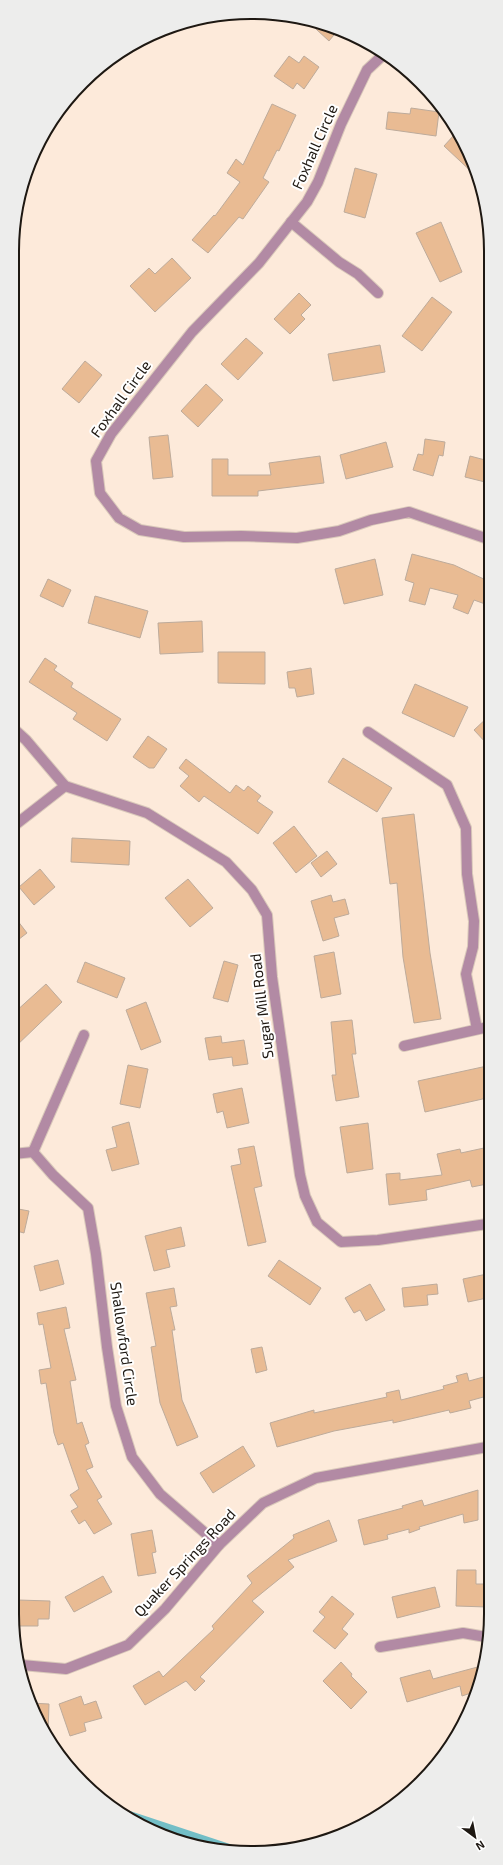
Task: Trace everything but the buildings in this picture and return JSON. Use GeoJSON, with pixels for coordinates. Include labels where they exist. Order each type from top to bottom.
{"type":"FeatureCollection","features":[{"type":"Feature","properties":{"kind":"street","name":"Foxhall Circle"},"geometry":{"type":"LineString","coordinates":[[380,58],[367,70],[341,124],[318,182],[307,202],[259,263],[192,332],[111,434],[96,461],[100,493],[119,518],[140,530],[184,537],[241,536],[297,538],[339,531],[371,520],[409,512],[484,538]]}},
{"type":"Feature","properties":{"kind":"street"},"geometry":{"type":"LineString","coordinates":[[291,222],[339,262],[358,274],[378,293]]}},
{"type":"Feature","properties":{"kind":"street"},"geometry":{"type":"LineString","coordinates":[[368,732],[447,785],[466,828],[467,874],[474,921],[473,948],[466,974],[477,1029]]}},
{"type":"Feature","properties":{"kind":"street"},"geometry":{"type":"LineString","coordinates":[[19,734],[65,786],[19,822]]}},
{"type":"Feature","properties":{"kind":"street","name":"Sugar Mill Road"},"geometry":{"type":"LineString","coordinates":[[65,786],[147,813],[226,862],[252,890],[268,915],[272,977],[300,1175],[305,1196],[317,1222],[342,1242],[378,1240],[484,1224]]}},
{"type":"Feature","properties":{"kind":"street"},"geometry":{"type":"LineString","coordinates":[[404,1046],[484,1028]]}},
{"type":"Feature","properties":{"kind":"street"},"geometry":{"type":"LineString","coordinates":[[19,1153],[33,1152],[84,1035]]}},
{"type":"Feature","properties":{"kind":"street","name":"Shallowford Circle"},"geometry":{"type":"LineString","coordinates":[[33,1152],[53,1175],[88,1208],[96,1254],[107,1347],[116,1406],[132,1457],[160,1494],[219,1545]]}},
{"type":"Feature","properties":{"kind":"street","name":"Quaker Springs Road"},"geometry":{"type":"LineString","coordinates":[[25,1665],[66,1669],[128,1645],[165,1609],[219,1545],[264,1503],[316,1478],[484,1448]]}},
{"type":"Feature","properties":{"kind":"street"},"geometry":{"type":"LineString","coordinates":[[380,1647],[463,1633],[483,1636]]}},
{"type":"Feature","properties":{"kind":"water"},"geometry":{"type":"Polygon","coordinates":[[[127,1810],[236,1846],[206,1842],[177,1834],[149,1822],[127,1810]]]}}]}
